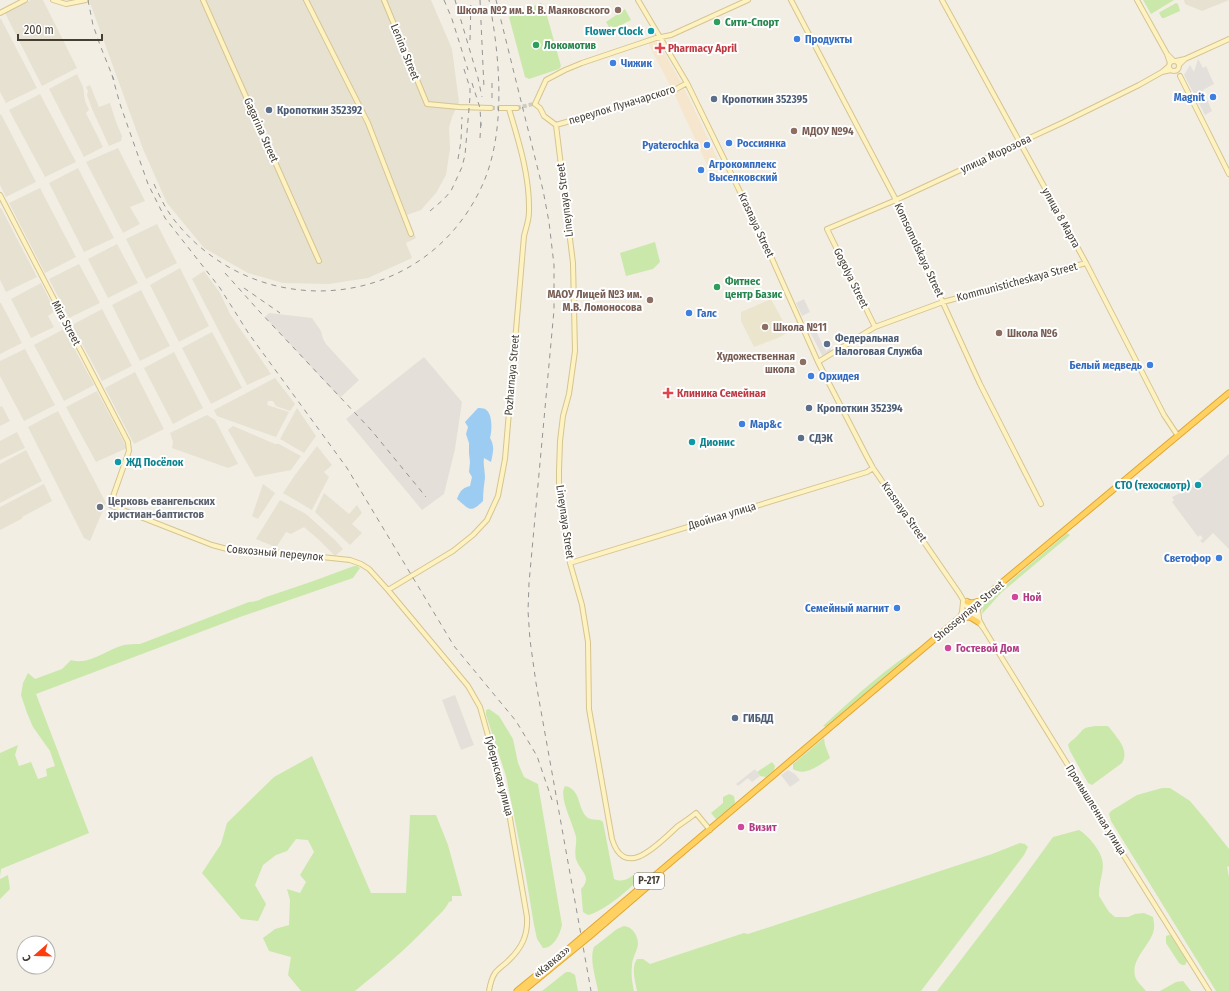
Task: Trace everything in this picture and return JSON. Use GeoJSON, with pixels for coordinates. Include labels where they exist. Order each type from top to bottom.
{"type":"FeatureCollection","features":[{"type":"Feature","properties":{"kind":"highway","name":"Shosseynaya Street"},"geometry":{"type":"LineString","coordinates":[[589,934],[700,842],[710,830],[971,609],[1229,393]]}},
{"type":"Feature","properties":{"kind":"highway"},"geometry":{"type":"LineString","coordinates":[[965,601],[976,602],[982,600]]}},
{"type":"Feature","properties":{"kind":"highway"},"geometry":{"type":"LineString","coordinates":[[958,620],[963,617],[970,617],[979,621]]}},
{"type":"Feature","properties":{"kind":"highway","name":"«Кавказ»"},"geometry":{"type":"LineString","coordinates":[[517,991],[589,934]]}},
{"type":"Feature","properties":{"kind":"highway","name":"«Кавказ»"},"geometry":{"type":"LineString","coordinates":[[523,991],[567,952]]}},
{"type":"Feature","properties":{"kind":"street"},"geometry":{"type":"LineString","coordinates":[[0,13],[25,0]]}},
{"type":"Feature","properties":{"kind":"street"},"geometry":{"type":"LineString","coordinates":[[53,0],[66,4],[86,0]]}},
{"type":"Feature","properties":{"kind":"street","name":"Gagarina Street"},"geometry":{"type":"LineString","coordinates":[[203,0],[318,261]]}},
{"type":"Feature","properties":{"kind":"street"},"geometry":{"type":"LineString","coordinates":[[306,0],[368,123],[411,234]]}},
{"type":"Feature","properties":{"kind":"street","name":"Lenina Street"},"geometry":{"type":"LineString","coordinates":[[384,0],[426,104],[492,108]]}},
{"type":"Feature","properties":{"kind":"street","name":"Krasnaya Street"},"geometry":{"type":"LineString","coordinates":[[638,0],[661,37],[687,84],[762,237],[818,362],[873,468],[984,629]]}},
{"type":"Feature","properties":{"kind":"street"},"geometry":{"type":"LineString","coordinates":[[556,125],[544,116],[540,108],[534,104],[546,80],[552,76],[582,63],[661,37],[671,36],[748,0]]}},
{"type":"Feature","properties":{"kind":"street","name":"Komsomolskaya Street"},"geometry":{"type":"LineString","coordinates":[[791,0],[896,200],[980,384],[1041,504]]}},
{"type":"Feature","properties":{"kind":"street","name":"улица 8 Марта"},"geometry":{"type":"LineString","coordinates":[[942,0],[1086,263],[1164,414],[1178,436]]}},
{"type":"Feature","properties":{"kind":"street"},"geometry":{"type":"LineString","coordinates":[[1137,0],[1180,76],[1229,174]]}},
{"type":"Feature","properties":{"kind":"street","name":"улица Морозова"},"geometry":{"type":"LineString","coordinates":[[827,229],[896,200],[1020,143],[1102,104],[1185,59],[1229,39]]}},
{"type":"Feature","properties":{"kind":"street","name":"переулок Луначарского"},"geometry":{"type":"LineString","coordinates":[[556,125],[671,92],[687,84]]}},
{"type":"Feature","properties":{"kind":"street"},"geometry":{"type":"LineString","coordinates":[[500,108],[517,108]]}},
{"type":"Feature","properties":{"kind":"street","name":"Pozharnaya Street"},"geometry":{"type":"LineString","coordinates":[[388,590],[453,550],[473,535],[487,520],[498,496],[505,459],[524,243],[529,213],[527,179],[509,109]]}},
{"type":"Feature","properties":{"kind":"street","name":"Lineynaya Street"},"geometry":{"type":"LineString","coordinates":[[556,125],[573,271],[575,351],[569,394],[563,416],[559,471],[559,498],[570,563],[582,605],[588,642],[589,709],[612,839],[619,854],[626,858],[644,855],[667,838],[696,813],[710,830]]}},
{"type":"Feature","properties":{"kind":"street","name":"Mira Street"},"geometry":{"type":"LineString","coordinates":[[0,195],[128,442],[129,451],[110,505]]}},
{"type":"Feature","properties":{"kind":"street","name":"Gogolya Street"},"geometry":{"type":"LineString","coordinates":[[827,229],[875,327]]}},
{"type":"Feature","properties":{"kind":"street","name":"Kommunisticheskaya Street"},"geometry":{"type":"LineString","coordinates":[[818,362],[875,327],[943,302],[1086,263]]}},
{"type":"Feature","properties":{"kind":"street","name":"Двойная улица"},"geometry":{"type":"LineString","coordinates":[[570,563],[867,472],[873,468]]}},
{"type":"Feature","properties":{"kind":"street","name":"Совхозный переулок"},"geometry":{"type":"LineString","coordinates":[[110,505],[227,550],[350,560],[369,569],[388,590]]}},
{"type":"Feature","properties":{"kind":"street","name":"Губернская улица"},"geometry":{"type":"LineString","coordinates":[[388,590],[475,696],[480,707],[501,780],[508,807],[527,917],[527,927],[524,940],[518,951],[491,980]]}},
{"type":"Feature","properties":{"kind":"street"},"geometry":{"type":"LineString","coordinates":[[979,621],[978,610],[982,600]]}},
{"type":"Feature","properties":{"kind":"street"},"geometry":{"type":"LineString","coordinates":[[958,620],[965,601]]}},
{"type":"Feature","properties":{"kind":"street","name":"Промышленная улица"},"geometry":{"type":"LineString","coordinates":[[984,629],[1119,848],[1210,991]]}},
{"type":"Feature","properties":{"kind":"street"},"geometry":{"type":"LineString","coordinates":[[489,991],[491,980]]}},
{"type":"Feature","properties":{"kind":"street"},"geometry":{"type":"LineString","coordinates":[[491,980],[493,991]]}},
{"type":"Feature","properties":{"kind":"shaded area"},"geometry":{"type":"Polygon","coordinates":[[[31,0],[43,0],[77,68],[42,86],[5,13],[31,0]]]}},
{"type":"Feature","properties":{"kind":"shaded area"},"geometry":{"type":"Polygon","coordinates":[[[89,0],[431,0],[452,49],[459,102],[449,128],[450,149],[446,175],[436,193],[421,210],[407,215],[416,238],[406,243],[412,258],[368,278],[329,284],[283,283],[248,273],[204,248],[167,203],[143,149],[89,0]]]}},
{"type":"Feature","properties":{"kind":"shaded area"},"geometry":{"type":"Polygon","coordinates":[[[1184,0],[1229,0],[1202,11],[1185,4],[1184,0]]]}},
{"type":"Feature","properties":{"kind":"shaded area"},"geometry":{"type":"Polygon","coordinates":[[[0,19],[37,88],[6,103],[0,92],[0,19]]]}},
{"type":"Feature","properties":{"kind":"shaded area"},"geometry":{"type":"Polygon","coordinates":[[[656,38],[683,86],[721,166],[710,171],[673,91],[647,41],[656,38]]]}},
{"type":"Feature","properties":{"kind":"shaded area"},"geometry":{"type":"Polygon","coordinates":[[[1198,59],[1203,68],[1206,66],[1214,84],[1203,90],[1212,111],[1205,115],[1184,75],[1190,65],[1194,72],[1198,59]]]}},
{"type":"Feature","properties":{"kind":"shaded area"},"geometry":{"type":"Polygon","coordinates":[[[77,74],[83,87],[85,101],[89,110],[86,113],[103,147],[84,157],[49,89],[77,74]]]}},
{"type":"Feature","properties":{"kind":"shaded area"},"geometry":{"type":"Polygon","coordinates":[[[90,85],[99,107],[110,103],[122,136],[121,141],[109,146],[87,95],[88,91],[86,87],[90,85]]]}},
{"type":"Feature","properties":{"kind":"shaded area"},"geometry":{"type":"Polygon","coordinates":[[[40,94],[76,162],[45,177],[9,110],[40,94]]]}},
{"type":"Feature","properties":{"kind":"shaded area"},"geometry":{"type":"Polygon","coordinates":[[[1,114],[36,182],[6,197],[0,185],[1,114]]]}},
{"type":"Feature","properties":{"kind":"shaded area"},"geometry":{"type":"Polygon","coordinates":[[[118,148],[145,201],[130,207],[140,224],[123,233],[86,162],[118,148]]]}},
{"type":"Feature","properties":{"kind":"shaded area"},"geometry":{"type":"Polygon","coordinates":[[[78,168],[114,238],[84,252],[49,183],[78,168]]]}},
{"type":"Feature","properties":{"kind":"shaded area"},"geometry":{"type":"Polygon","coordinates":[[[40,188],[76,257],[45,273],[9,203],[40,188]]]}},
{"type":"Feature","properties":{"kind":"shaded area"},"geometry":{"type":"Polygon","coordinates":[[[0,208],[37,277],[6,292],[0,280],[0,208]]]}},
{"type":"Feature","properties":{"kind":"shaded area"},"geometry":{"type":"Polygon","coordinates":[[[157,224],[177,263],[146,279],[126,239],[157,224]]]}},
{"type":"Feature","properties":{"kind":"shaded area"},"geometry":{"type":"Polygon","coordinates":[[[117,244],[138,283],[108,298],[88,259],[117,244]]]}},
{"type":"Feature","properties":{"kind":"shaded area"},"geometry":{"type":"Polygon","coordinates":[[[79,264],[100,303],[69,318],[49,279],[79,264]]]}},
{"type":"Feature","properties":{"kind":"shaded area"},"geometry":{"type":"Polygon","coordinates":[[[180,268],[209,326],[179,342],[150,285],[180,268]]]}},
{"type":"Feature","properties":{"kind":"shaded area"},"geometry":{"type":"Polygon","coordinates":[[[204,271],[220,293],[230,314],[271,374],[247,385],[192,279],[204,271]]]}},
{"type":"Feature","properties":{"kind":"shaded area"},"geometry":{"type":"Polygon","coordinates":[[[41,283],[55,311],[48,316],[54,327],[31,338],[11,299],[41,283]]]}},
{"type":"Feature","properties":{"kind":"shaded area"},"geometry":{"type":"Polygon","coordinates":[[[141,290],[170,346],[140,361],[112,305],[141,290]]]}},
{"type":"Feature","properties":{"kind":"shaded area","name":"Школа №11"},"geometry":{"type":"Polygon","coordinates":[[[771,299],[789,332],[754,347],[741,321],[741,312],[771,299]]]}},
{"type":"Feature","properties":{"kind":"shaded area"},"geometry":{"type":"Polygon","coordinates":[[[804,299],[810,312],[802,316],[796,303],[804,299]]]}},
{"type":"Feature","properties":{"kind":"shaded area"},"geometry":{"type":"Polygon","coordinates":[[[0,303],[22,343],[0,354],[0,303]]]}},
{"type":"Feature","properties":{"kind":"shaded area"},"geometry":{"type":"Polygon","coordinates":[[[102,309],[132,366],[102,381],[72,325],[102,309]]]}},
{"type":"Feature","properties":{"kind":"shaded area"},"geometry":{"type":"Polygon","coordinates":[[[269,313],[312,318],[321,331],[326,344],[359,380],[340,398],[265,317],[269,313]]]}},
{"type":"Feature","properties":{"kind":"shaded area"},"geometry":{"type":"Polygon","coordinates":[[[64,329],[94,385],[64,401],[34,345],[64,329]]]}},
{"type":"Feature","properties":{"kind":"shaded area"},"geometry":{"type":"Polygon","coordinates":[[[815,329],[826,351],[830,348],[832,352],[823,357],[810,333],[815,329]]]}},
{"type":"Feature","properties":{"kind":"shaded area"},"geometry":{"type":"Polygon","coordinates":[[[212,332],[242,388],[211,404],[182,348],[212,332]]]}},
{"type":"Feature","properties":{"kind":"shaded area"},"geometry":{"type":"Polygon","coordinates":[[[25,349],[55,405],[24,421],[0,376],[0,361],[25,349]]]}},
{"type":"Feature","properties":{"kind":"shaded area"},"geometry":{"type":"Polygon","coordinates":[[[174,352],[203,408],[173,424],[144,368],[174,352]]]}},
{"type":"Feature","properties":{"kind":"shaded area"},"geometry":{"type":"Polygon","coordinates":[[[424,357],[462,402],[455,449],[444,494],[422,510],[346,419],[424,357]]]}},
{"type":"Feature","properties":{"kind":"shaded area"},"geometry":{"type":"Polygon","coordinates":[[[135,372],[164,429],[134,444],[105,388],[135,372]]]}},
{"type":"Feature","properties":{"kind":"shaded area"},"geometry":{"type":"Polygon","coordinates":[[[275,378],[295,404],[290,411],[276,406],[273,401],[268,401],[267,405],[289,412],[276,437],[217,416],[214,410],[275,378]]]}},
{"type":"Feature","properties":{"kind":"shaded area"},"geometry":{"type":"Polygon","coordinates":[[[97,391],[127,448],[96,462],[66,407],[97,391]]]}},
{"type":"Feature","properties":{"kind":"shaded area"},"geometry":{"type":"Polygon","coordinates":[[[2,406],[10,421],[0,426],[0,407],[2,406]]]}},
{"type":"Feature","properties":{"kind":"shaded area"},"geometry":{"type":"Polygon","coordinates":[[[297,408],[316,436],[304,453],[280,439],[297,408]]]}},
{"type":"Feature","properties":{"kind":"shaded area"},"geometry":{"type":"Polygon","coordinates":[[[58,411],[106,503],[90,541],[84,538],[28,427],[58,411]]]}},
{"type":"Feature","properties":{"kind":"shaded area"},"geometry":{"type":"Polygon","coordinates":[[[207,415],[215,420],[238,464],[228,468],[172,448],[173,442],[170,433],[207,415]]]}},
{"type":"Feature","properties":{"kind":"shaded area"},"geometry":{"type":"Polygon","coordinates":[[[233,426],[275,444],[279,444],[301,456],[291,470],[255,477],[228,430],[233,426]]]}},
{"type":"Feature","properties":{"kind":"shaded area"},"geometry":{"type":"Polygon","coordinates":[[[17,432],[25,448],[0,460],[0,441],[17,432]]]}},
{"type":"Feature","properties":{"kind":"shaded area"},"geometry":{"type":"Polygon","coordinates":[[[317,446],[332,465],[324,472],[329,477],[312,510],[283,493],[317,446]]]}},
{"type":"Feature","properties":{"kind":"shaded area"},"geometry":{"type":"Polygon","coordinates":[[[26,450],[42,481],[0,503],[0,464],[26,450]]]}},
{"type":"Feature","properties":{"kind":"shaded area"},"geometry":{"type":"Polygon","coordinates":[[[1229,454],[1229,549],[1213,533],[1203,543],[1200,541],[1203,538],[1200,535],[1198,537],[1172,502],[1174,500],[1172,497],[1188,489],[1229,454]]]}},
{"type":"Feature","properties":{"kind":"shaded area"},"geometry":{"type":"Polygon","coordinates":[[[44,484],[52,501],[0,530],[0,507],[44,484]]]}},
{"type":"Feature","properties":{"kind":"shaded area"},"geometry":{"type":"Polygon","coordinates":[[[263,484],[275,493],[258,519],[252,516],[263,484]]]}},
{"type":"Feature","properties":{"kind":"shaded area"},"geometry":{"type":"Polygon","coordinates":[[[324,493],[349,514],[357,505],[362,513],[352,524],[362,533],[350,545],[315,512],[324,493]]]}},
{"type":"Feature","properties":{"kind":"shaded area"},"geometry":{"type":"Polygon","coordinates":[[[280,500],[306,514],[343,549],[335,556],[304,527],[291,534],[286,532],[277,546],[273,546],[256,539],[280,500]]]}},
{"type":"Feature","properties":{"kind":"shaded area"},"geometry":{"type":"Polygon","coordinates":[[[455,695],[474,745],[461,750],[442,700],[455,695]]]}},
{"type":"Feature","properties":{"kind":"shaded area"},"geometry":{"type":"Polygon","coordinates":[[[755,769],[760,776],[752,782],[748,778],[738,786],[736,784],[755,769]]]}},
{"type":"Feature","properties":{"kind":"shaded area"},"geometry":{"type":"Polygon","coordinates":[[[788,770],[795,774],[800,780],[790,787],[781,775],[788,770]]]}},
{"type":"Feature","properties":{"kind":"green space"},"geometry":{"type":"Polygon","coordinates":[[[1143,0],[1174,0],[1151,14],[1143,0]]]}},
{"type":"Feature","properties":{"kind":"green space","name":"Локомотив"},"geometry":{"type":"Polygon","coordinates":[[[541,3],[544,5],[561,66],[559,69],[529,79],[525,77],[509,17],[541,3]]]}},
{"type":"Feature","properties":{"kind":"green space"},"geometry":{"type":"Polygon","coordinates":[[[1176,3],[1178,4],[1180,11],[1162,18],[1159,13],[1176,3]]]}},
{"type":"Feature","properties":{"kind":"green space"},"geometry":{"type":"Polygon","coordinates":[[[625,9],[631,20],[613,29],[612,26],[609,27],[606,22],[625,9]]]}},
{"type":"Feature","properties":{"kind":"green space"},"geometry":{"type":"Polygon","coordinates":[[[655,242],[660,262],[653,269],[626,276],[620,253],[655,242]]]}},
{"type":"Feature","properties":{"kind":"green space"},"geometry":{"type":"Polygon","coordinates":[[[1067,533],[1070,535],[1002,592],[982,614],[983,605],[987,601],[1067,533]]]}},
{"type":"Feature","properties":{"kind":"green space"},"geometry":{"type":"Polygon","coordinates":[[[354,566],[360,568],[353,578],[240,617],[36,694],[89,833],[1,869],[0,877],[0,753],[18,745],[15,755],[19,766],[31,762],[38,779],[47,776],[46,769],[55,766],[50,751],[33,727],[21,695],[23,683],[28,673],[35,679],[62,669],[71,660],[84,661],[124,645],[140,644],[249,602],[303,585],[354,566]]]}},
{"type":"Feature","properties":{"kind":"green space"},"geometry":{"type":"Polygon","coordinates":[[[925,644],[827,727],[823,726],[884,672],[925,644]]]}},
{"type":"Feature","properties":{"kind":"green space"},"geometry":{"type":"Polygon","coordinates":[[[489,709],[499,716],[513,739],[518,763],[524,777],[538,784],[562,925],[556,940],[550,946],[543,948],[537,939],[506,776],[486,715],[486,710],[489,709]]]}},
{"type":"Feature","properties":{"kind":"green space"},"geometry":{"type":"Polygon","coordinates":[[[1096,726],[1109,727],[1122,744],[1124,749],[1124,758],[1122,763],[1092,785],[1088,783],[1068,745],[1083,729],[1096,726]]]}},
{"type":"Feature","properties":{"kind":"green space"},"geometry":{"type":"Polygon","coordinates":[[[824,738],[830,758],[808,771],[803,772],[793,769],[793,764],[824,738]]]}},
{"type":"Feature","properties":{"kind":"green space"},"geometry":{"type":"Polygon","coordinates":[[[312,756],[371,893],[406,893],[410,815],[436,815],[448,845],[462,896],[452,896],[452,901],[449,902],[442,912],[420,934],[355,991],[301,991],[288,975],[291,957],[269,951],[263,938],[275,929],[289,925],[290,900],[287,889],[300,893],[306,882],[300,875],[314,852],[308,840],[296,839],[287,851],[276,855],[263,865],[255,885],[266,904],[258,921],[241,919],[202,873],[221,844],[227,823],[274,777],[312,756]]]}},
{"type":"Feature","properties":{"kind":"green space"},"geometry":{"type":"Polygon","coordinates":[[[772,762],[775,766],[774,770],[766,777],[760,776],[757,772],[772,762]]]}},
{"type":"Feature","properties":{"kind":"green space"},"geometry":{"type":"Polygon","coordinates":[[[565,786],[574,791],[577,795],[582,810],[588,818],[603,822],[614,879],[621,881],[639,872],[642,875],[617,899],[588,915],[583,912],[581,889],[585,884],[586,878],[576,859],[576,837],[563,797],[565,786]]]}},
{"type":"Feature","properties":{"kind":"green space"},"geometry":{"type":"Polygon","coordinates":[[[1162,788],[1170,788],[1190,801],[1229,849],[1229,866],[1227,867],[1229,877],[1229,991],[1216,991],[1111,821],[1109,814],[1111,811],[1137,795],[1162,788]]]}},
{"type":"Feature","properties":{"kind":"green space"},"geometry":{"type":"Polygon","coordinates":[[[729,794],[734,796],[734,805],[716,819],[711,813],[723,803],[723,797],[729,794]]]}},
{"type":"Feature","properties":{"kind":"green space"},"geometry":{"type":"Polygon","coordinates":[[[1079,830],[1093,843],[1102,857],[1103,869],[1099,887],[1099,896],[1109,912],[1115,917],[1128,917],[1135,914],[1144,913],[1153,917],[1153,933],[1135,964],[1134,970],[1137,980],[1146,991],[937,991],[1053,837],[1079,830]]]}},
{"type":"Feature","properties":{"kind":"green space"},"geometry":{"type":"Polygon","coordinates":[[[1020,843],[1025,844],[1028,847],[1024,855],[921,991],[637,991],[634,966],[637,959],[643,959],[650,964],[744,933],[748,934],[992,854],[1020,843]]]}},
{"type":"Feature","properties":{"kind":"green space"},"geometry":{"type":"Polygon","coordinates":[[[8,875],[10,889],[0,899],[0,879],[8,875]]]}},
{"type":"Feature","properties":{"kind":"green space"},"geometry":{"type":"Polygon","coordinates":[[[624,926],[632,930],[638,941],[632,969],[634,991],[598,991],[592,958],[594,947],[617,929],[624,926]]]}},
{"type":"Feature","properties":{"kind":"green space"},"geometry":{"type":"Polygon","coordinates":[[[1169,935],[1187,961],[1185,965],[1179,963],[1166,943],[1166,936],[1169,935]]]}},
{"type":"Feature","properties":{"kind":"green space"},"geometry":{"type":"Polygon","coordinates":[[[566,972],[570,972],[575,975],[578,991],[542,991],[566,972]]]}},
{"type":"Feature","properties":{"kind":"green space"},"geometry":{"type":"Polygon","coordinates":[[[1183,981],[1191,991],[1160,991],[1176,982],[1183,981]]]}},
{"type":"Feature","properties":{"kind":"water"},"geometry":{"type":"Polygon","coordinates":[[[478,408],[488,411],[491,418],[490,438],[493,444],[493,453],[491,462],[484,458],[485,478],[483,501],[475,508],[470,509],[457,499],[462,490],[470,486],[472,477],[469,472],[469,443],[466,434],[468,427],[465,422],[478,408]]]}},
{"type":"Feature","properties":{"kind":"tunnel"},"geometry":{"type":"LineString","coordinates":[[517,108],[533,104]]}},
{"type":"Feature","properties":{"kind":"tunnel"},"geometry":{"type":"LineString","coordinates":[[491,108],[500,108]]}},
{"type":"Feature","properties":{"kind":"railway"},"geometry":{"type":"LineString","coordinates":[[88,0],[93,25],[114,80]]}},
{"type":"Feature","properties":{"kind":"railway"},"geometry":{"type":"LineString","coordinates":[[444,0],[452,19],[468,70]]}},
{"type":"Feature","properties":{"kind":"railway"},"geometry":{"type":"LineString","coordinates":[[455,0],[478,78],[482,97]]}},
{"type":"Feature","properties":{"kind":"railway"},"geometry":{"type":"LineString","coordinates":[[470,40],[471,0]]}},
{"type":"Feature","properties":{"kind":"railway"},"geometry":{"type":"LineString","coordinates":[[480,0],[484,88]]}},
{"type":"Feature","properties":{"kind":"railway"},"geometry":{"type":"LineString","coordinates":[[154,184],[166,208],[175,221],[210,255],[250,277],[293,289],[338,290],[381,280],[421,260],[455,229],[481,188],[489,167],[495,144],[499,95],[496,46],[489,0]]}},
{"type":"Feature","properties":{"kind":"railway"},"geometry":{"type":"LineString","coordinates":[[496,0],[543,190],[549,222],[554,265],[554,310],[529,583],[528,611],[530,640],[536,683],[591,991]]}},
{"type":"Feature","properties":{"kind":"railway"},"geometry":{"type":"LineString","coordinates":[[430,211],[451,191],[462,167],[465,155],[470,88],[463,66]]}},
{"type":"Feature","properties":{"kind":"railway"},"geometry":{"type":"LineString","coordinates":[[112,75],[120,104],[148,184],[165,218],[220,288],[249,334],[347,468],[454,646],[516,721],[537,756],[552,800]]}},
{"type":"Feature","properties":{"kind":"railway"},"geometry":{"type":"LineString","coordinates":[[492,82],[492,98]]}},
{"type":"Feature","properties":{"kind":"railway"},"geometry":{"type":"LineString","coordinates":[[472,83],[480,108],[481,126]]}},
{"type":"Feature","properties":{"kind":"railway"},"geometry":{"type":"LineString","coordinates":[[458,159],[461,141],[462,117]]}},
{"type":"Feature","properties":{"kind":"railway"},"geometry":{"type":"LineString","coordinates":[[480,138],[481,121]]}},
{"type":"Feature","properties":{"kind":"railway"},"geometry":{"type":"LineString","coordinates":[[225,273],[372,431],[426,497]]}},
{"type":"Feature","properties":{"kind":"railway"},"geometry":{"type":"LineString","coordinates":[[244,288],[280,313]]}},
{"type":"Feature","properties":{"kind":"place","name":"Школа №2 им. В. В. Маяковского"},"geometry":{"type":"Point","coordinates":[618,10]}},
{"type":"Feature","properties":{"kind":"place","name":"Сити-Спорт"},"geometry":{"type":"Point","coordinates":[717,22]}},
{"type":"Feature","properties":{"kind":"place","name":"Flower Clock"},"geometry":{"type":"Point","coordinates":[651,31]}},
{"type":"Feature","properties":{"kind":"place","name":"Продукты"},"geometry":{"type":"Point","coordinates":[797,39]}},
{"type":"Feature","properties":{"kind":"place","name":"Локомотив"},"geometry":{"type":"Point","coordinates":[536,45]}},
{"type":"Feature","properties":{"kind":"place","name":"Pharmacy April"},"geometry":{"type":"Point","coordinates":[660,48]}},
{"type":"Feature","properties":{"kind":"place","name":"Чижик"},"geometry":{"type":"Point","coordinates":[613,63]}},
{"type":"Feature","properties":{"kind":"place","name":"Magnit"},"geometry":{"type":"Point","coordinates":[1213,97]}},
{"type":"Feature","properties":{"kind":"place","name":"Кропоткин 352395"},"geometry":{"type":"Point","coordinates":[714,99]}},
{"type":"Feature","properties":{"kind":"place","name":"Кропоткин 352392"},"geometry":{"type":"Point","coordinates":[269,110]}},
{"type":"Feature","properties":{"kind":"place","name":"МДОУ №94"},"geometry":{"type":"Point","coordinates":[794,131]}},
{"type":"Feature","properties":{"kind":"place","name":"Россиянка"},"geometry":{"type":"Point","coordinates":[729,143]}},
{"type":"Feature","properties":{"kind":"place","name":"Pyaterochka"},"geometry":{"type":"Point","coordinates":[707,145]}},
{"type":"Feature","properties":{"kind":"place","name":"Агрокомплекс Выселковский"},"geometry":{"type":"Point","coordinates":[701,170]}},
{"type":"Feature","properties":{"kind":"place","name":"Фитнес центр Базис"},"geometry":{"type":"Point","coordinates":[717,287]}},
{"type":"Feature","properties":{"kind":"place","name":"МАОУ Лицей №3 им. М.В. Ломоносова"},"geometry":{"type":"Point","coordinates":[650,300]}},
{"type":"Feature","properties":{"kind":"place","name":"Галс"},"geometry":{"type":"Point","coordinates":[689,313]}},
{"type":"Feature","properties":{"kind":"place","name":"Школа №11"},"geometry":{"type":"Point","coordinates":[765,327]}},
{"type":"Feature","properties":{"kind":"place","name":"Школа №6"},"geometry":{"type":"Point","coordinates":[999,333]}},
{"type":"Feature","properties":{"kind":"place","name":"Федеральная Налоговая Служба"},"geometry":{"type":"Point","coordinates":[827,344]}},
{"type":"Feature","properties":{"kind":"place","name":"Художественная школа"},"geometry":{"type":"Point","coordinates":[803,362]}},
{"type":"Feature","properties":{"kind":"place","name":"Белый медведь"},"geometry":{"type":"Point","coordinates":[1150,365]}},
{"type":"Feature","properties":{"kind":"place","name":"Орхидея"},"geometry":{"type":"Point","coordinates":[811,376]}},
{"type":"Feature","properties":{"kind":"place","name":"Клиника Семейная"},"geometry":{"type":"Point","coordinates":[668,393]}},
{"type":"Feature","properties":{"kind":"place","name":"Кропоткин 352394"},"geometry":{"type":"Point","coordinates":[809,408]}},
{"type":"Feature","properties":{"kind":"place","name":"Мар&с"},"geometry":{"type":"Point","coordinates":[742,424]}},
{"type":"Feature","properties":{"kind":"place","name":"СДЭК"},"geometry":{"type":"Point","coordinates":[801,438]}},
{"type":"Feature","properties":{"kind":"place","name":"Дионис"},"geometry":{"type":"Point","coordinates":[692,442]}},
{"type":"Feature","properties":{"kind":"place","name":"ЖД Посёлок"},"geometry":{"type":"Point","coordinates":[118,462]}},
{"type":"Feature","properties":{"kind":"place","name":"СТО (техосмотр)"},"geometry":{"type":"Point","coordinates":[1198,485]}},
{"type":"Feature","properties":{"kind":"place","name":"Церковь евангельских христиан-баптистов"},"geometry":{"type":"Point","coordinates":[100,507]}},
{"type":"Feature","properties":{"kind":"place","name":"Светофор"},"geometry":{"type":"Point","coordinates":[1219,558]}},
{"type":"Feature","properties":{"kind":"place","name":"Ной"},"geometry":{"type":"Point","coordinates":[1015,597]}},
{"type":"Feature","properties":{"kind":"place","name":"Семейный магнит"},"geometry":{"type":"Point","coordinates":[897,608]}},
{"type":"Feature","properties":{"kind":"place","name":"Гостевой Дом"},"geometry":{"type":"Point","coordinates":[948,648]}},
{"type":"Feature","properties":{"kind":"place","name":"ГИБДД"},"geometry":{"type":"Point","coordinates":[735,718]}},
{"type":"Feature","properties":{"kind":"place","name":"Визит"},"geometry":{"type":"Point","coordinates":[741,827]}}]}
